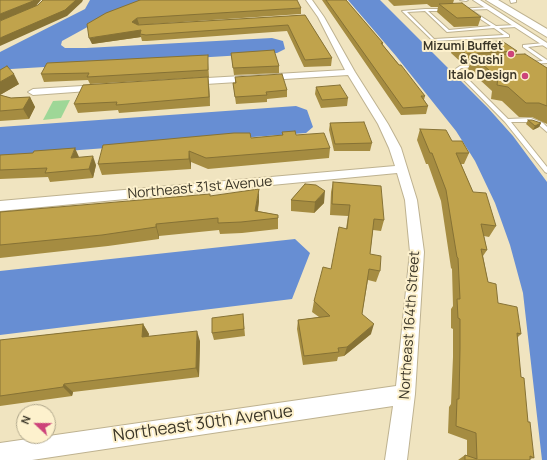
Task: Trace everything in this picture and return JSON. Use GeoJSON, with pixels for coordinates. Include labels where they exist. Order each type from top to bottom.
{"type":"FeatureCollection","features":[{"type":"Feature","properties":{"kind":"main road"},"geometry":{"type":"LineString","coordinates":[[512,1],[547,22]]}},
{"type":"Feature","properties":{"kind":"main road"},"geometry":{"type":"LineString","coordinates":[[490,4],[546,42]]}},
{"type":"Feature","properties":{"kind":"street","name":"Northeast 164th Street"},"geometry":{"type":"LineString","coordinates":[[309,0],[317,17],[384,124],[395,148],[411,200],[417,252],[406,394],[396,460]]}},
{"type":"Feature","properties":{"kind":"street"},"geometry":{"type":"LineString","coordinates":[[476,0],[490,4],[516,26],[546,42]]}},
{"type":"Feature","properties":{"kind":"street"},"geometry":{"type":"LineString","coordinates":[[184,83],[351,72]]}},
{"type":"Feature","properties":{"kind":"street"},"geometry":{"type":"LineString","coordinates":[[33,92],[105,88]]}},
{"type":"Feature","properties":{"kind":"street","name":"Northeast 31st Avenue"},"geometry":{"type":"LineString","coordinates":[[0,206],[401,169]]}},
{"type":"Feature","properties":{"kind":"street","name":"Northeast 30th Avenue"},"geometry":{"type":"LineString","coordinates":[[0,454],[406,394]]}},
{"type":"Feature","properties":{"kind":"lane"},"geometry":{"type":"LineString","coordinates":[[469,9],[508,36],[434,40],[404,11],[469,9],[490,4]]}},
{"type":"Feature","properties":{"kind":"lane"},"geometry":{"type":"LineString","coordinates":[[425,10],[448,30],[516,26]]}},
{"type":"Feature","properties":{"kind":"lane"},"geometry":{"type":"LineString","coordinates":[[530,67],[524,63],[547,62],[524,46],[546,42]]}},
{"type":"Feature","properties":{"kind":"lane"},"geometry":{"type":"LineString","coordinates":[[482,66],[460,67],[456,70],[507,122],[547,171]]}},
{"type":"Feature","properties":{"kind":"lane"},"geometry":{"type":"LineString","coordinates":[[507,122],[531,120],[541,124],[547,130]]}},
{"type":"Feature","properties":{"kind":"green space"},"geometry":{"type":"Polygon","coordinates":[[[70,100],[61,118],[43,120],[53,101],[70,100]]]}},
{"type":"Feature","properties":{"kind":"water"},"geometry":{"type":"Polygon","coordinates":[[[90,0],[266,0],[113,13],[62,41],[61,45],[65,48],[272,38],[283,41],[285,49],[277,53],[11,69],[0,75],[0,52],[85,9],[90,0]]]}},
{"type":"Feature","properties":{"kind":"water"},"geometry":{"type":"Polygon","coordinates":[[[348,0],[380,0],[488,108],[513,136],[547,182],[547,460],[542,460],[523,293],[510,245],[495,203],[475,161],[456,131],[396,56],[348,0]]]}},
{"type":"Feature","properties":{"kind":"water"},"geometry":{"type":"Polygon","coordinates":[[[296,106],[307,110],[313,127],[306,133],[0,156],[0,127],[296,106]]]}},
{"type":"Feature","properties":{"kind":"water"},"geometry":{"type":"Polygon","coordinates":[[[295,239],[310,253],[292,299],[0,335],[0,271],[295,239]]]}},
{"type":"Feature","properties":{"kind":"building"},"geometry":{"type":"Polygon","coordinates":[[[0,0],[34,0],[0,14],[0,0]]]}},
{"type":"Feature","properties":{"kind":"building"},"geometry":{"type":"Polygon","coordinates":[[[43,0],[76,0],[65,10],[0,38],[0,21],[38,5],[43,0]]]}},
{"type":"Feature","properties":{"kind":"building"},"geometry":{"type":"Polygon","coordinates":[[[140,0],[297,0],[301,8],[137,18],[132,22],[138,25],[305,15],[332,58],[305,60],[288,25],[146,35],[140,34],[141,30],[89,38],[87,24],[106,13],[140,0]]]}},
{"type":"Feature","properties":{"kind":"building"},"geometry":{"type":"Polygon","coordinates":[[[326,0],[346,0],[383,43],[381,43],[399,65],[401,65],[425,96],[421,96],[428,106],[403,108],[326,0]]]}},
{"type":"Feature","properties":{"kind":"building"},"geometry":{"type":"Polygon","coordinates":[[[462,3],[481,17],[457,18],[439,4],[462,3]]]}},
{"type":"Feature","properties":{"kind":"building"},"geometry":{"type":"Polygon","coordinates":[[[502,41],[517,51],[466,54],[454,44],[502,41]]]}},
{"type":"Feature","properties":{"kind":"building"},"geometry":{"type":"Polygon","coordinates":[[[274,50],[279,66],[233,68],[231,53],[274,50]]]}},
{"type":"Feature","properties":{"kind":"building"},"geometry":{"type":"Polygon","coordinates":[[[525,54],[547,68],[547,106],[539,103],[526,103],[508,87],[497,85],[498,78],[473,56],[525,54]]]}},
{"type":"Feature","properties":{"kind":"building"},"geometry":{"type":"Polygon","coordinates":[[[208,55],[208,70],[87,77],[89,73],[41,74],[47,63],[208,55]]]}},
{"type":"Feature","properties":{"kind":"building"},"geometry":{"type":"Polygon","coordinates":[[[7,66],[14,74],[0,82],[0,70],[7,66]]]}},
{"type":"Feature","properties":{"kind":"building"},"geometry":{"type":"Polygon","coordinates":[[[282,74],[287,90],[266,92],[267,95],[235,97],[233,83],[236,83],[235,77],[282,74]]]}},
{"type":"Feature","properties":{"kind":"building"},"geometry":{"type":"Polygon","coordinates":[[[208,77],[209,97],[116,105],[117,102],[74,104],[83,85],[208,77]]]}},
{"type":"Feature","properties":{"kind":"building"},"geometry":{"type":"Polygon","coordinates":[[[340,85],[348,98],[322,100],[316,87],[340,85]]]}},
{"type":"Feature","properties":{"kind":"building"},"geometry":{"type":"Polygon","coordinates":[[[0,95],[11,98],[30,97],[23,109],[0,111],[0,95]]]}},
{"type":"Feature","properties":{"kind":"building"},"geometry":{"type":"Polygon","coordinates":[[[528,120],[532,120],[541,123],[535,126],[528,120]]]}},
{"type":"Feature","properties":{"kind":"building"},"geometry":{"type":"Polygon","coordinates":[[[364,122],[372,143],[335,144],[330,123],[364,122]]]}},
{"type":"Feature","properties":{"kind":"building"},"geometry":{"type":"Polygon","coordinates":[[[420,129],[446,130],[452,141],[462,141],[469,153],[456,153],[473,192],[486,193],[496,226],[481,224],[487,250],[481,249],[488,282],[496,284],[498,303],[517,307],[521,334],[517,333],[521,377],[524,378],[528,422],[530,422],[534,458],[530,456],[530,460],[465,460],[465,455],[477,459],[476,433],[456,426],[457,399],[459,399],[460,348],[460,319],[458,318],[457,299],[460,299],[458,258],[446,190],[432,153],[430,153],[420,129]]]}},
{"type":"Feature","properties":{"kind":"building"},"geometry":{"type":"Polygon","coordinates":[[[295,131],[296,135],[324,133],[330,148],[206,158],[189,151],[189,159],[98,164],[103,145],[234,133],[250,133],[251,138],[283,135],[282,132],[295,131]]]}},
{"type":"Feature","properties":{"kind":"building"},"geometry":{"type":"Polygon","coordinates":[[[75,148],[71,158],[93,156],[89,169],[45,173],[47,168],[0,170],[0,155],[75,148]]]}},
{"type":"Feature","properties":{"kind":"building"},"geometry":{"type":"Polygon","coordinates":[[[333,182],[381,186],[384,220],[374,219],[370,254],[381,256],[380,271],[369,269],[362,314],[374,324],[347,347],[338,348],[339,352],[304,356],[298,320],[330,316],[314,301],[323,267],[331,269],[339,227],[347,229],[350,205],[332,204],[333,182]]]}},
{"type":"Feature","properties":{"kind":"building"},"geometry":{"type":"Polygon","coordinates":[[[305,184],[316,185],[325,191],[315,202],[291,200],[305,184]]]}},
{"type":"Feature","properties":{"kind":"building"},"geometry":{"type":"Polygon","coordinates":[[[259,189],[255,211],[278,215],[278,218],[218,223],[218,218],[156,224],[156,227],[102,235],[0,245],[0,212],[210,194],[210,196],[259,189]]]}},
{"type":"Feature","properties":{"kind":"building"},"geometry":{"type":"Polygon","coordinates":[[[243,314],[244,329],[212,333],[212,318],[243,314]]]}},
{"type":"Feature","properties":{"kind":"building"},"geometry":{"type":"Polygon","coordinates":[[[143,324],[142,337],[197,331],[196,368],[64,384],[63,387],[0,396],[0,340],[143,324]]]}},
{"type":"Feature","properties":{"kind":"place","name":"Mizumi Buffet & Sushi"},"geometry":{"type":"Point","coordinates":[511,54]}},
{"type":"Feature","properties":{"kind":"place","name":"Italo Design"},"geometry":{"type":"Point","coordinates":[525,76]}}]}
